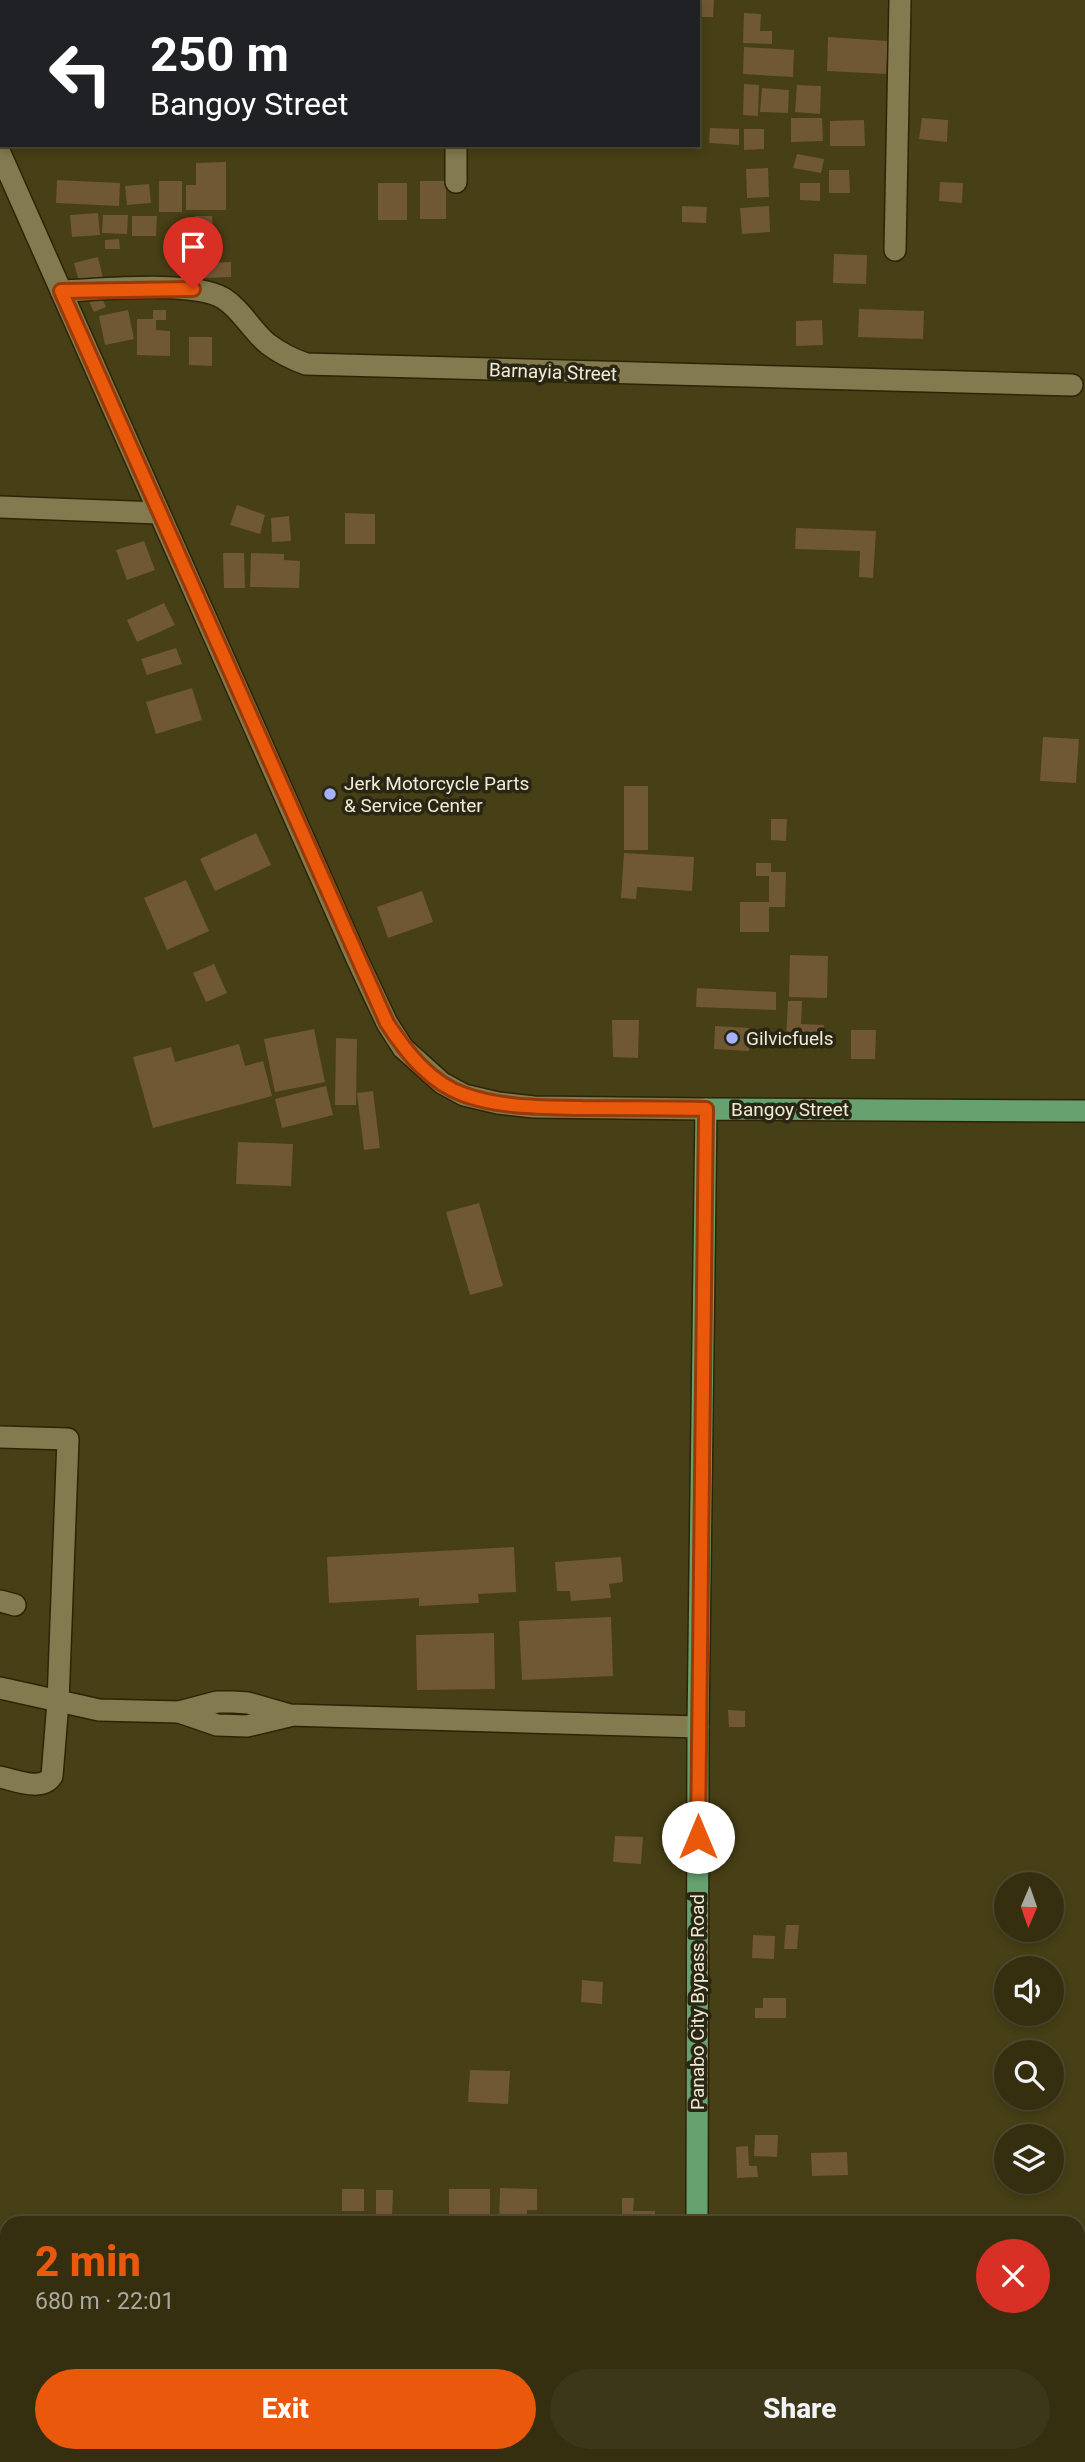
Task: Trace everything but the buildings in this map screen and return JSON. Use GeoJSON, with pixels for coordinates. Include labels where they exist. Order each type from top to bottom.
{"type":"FeatureCollection","features":[{"type":"Feature","properties":{"kind":"main road","name":"Bangoy Street"},"geometry":{"type":"LineString","coordinates":[[706,1109],[1085,1111]]}},
{"type":"Feature","properties":{"kind":"main road","name":"Panabo City Bypass Road"},"geometry":{"type":"LineString","coordinates":[[696,2216],[698,1727],[706,1109]]}},
{"type":"Feature","properties":{"kind":"street"},"geometry":{"type":"LineString","coordinates":[[895,250],[900,0]]}},
{"type":"Feature","properties":{"kind":"street"},"geometry":{"type":"LineString","coordinates":[[456,147],[456,182]]}},
{"type":"Feature","properties":{"kind":"street","name":"Bangoy Street"},"geometry":{"type":"LineString","coordinates":[[0,153],[357,958],[387,1023],[403,1048],[442,1083],[464,1095],[498,1103],[534,1107],[706,1109]]}},
{"type":"Feature","properties":{"kind":"street","name":"Barnayia Street"},"geometry":{"type":"LineString","coordinates":[[61,291],[193,289],[220,296],[239,309],[266,342],[289,358],[306,364],[1072,385]]}},
{"type":"Feature","properties":{"kind":"street"},"geometry":{"type":"LineString","coordinates":[[0,507],[159,513]]}},
{"type":"Feature","properties":{"kind":"street"},"geometry":{"type":"LineString","coordinates":[[0,1437],[68,1439],[58,1702],[51,1780],[40,1784],[0,1777]]}},
{"type":"Feature","properties":{"kind":"street"},"geometry":{"type":"LineString","coordinates":[[0,1688],[99,1710],[179,1712],[217,1702],[240,1702],[290,1716],[698,1727]]}},
{"type":"Feature","properties":{"kind":"place","name":"Jerk Motorcycle Parts & Service Center"},"geometry":{"type":"Point","coordinates":[330,794]}},
{"type":"Feature","properties":{"kind":"place","name":"Gilvicfuels"},"geometry":{"type":"Point","coordinates":[732,1038]}},
{"type":"Feature","properties":{"kind":"route"},"geometry":{"type":"LineString","coordinates":[[193,289],[61,291],[387,1023],[403,1048],[421,1066],[442,1083],[464,1095],[498,1103],[534,1107],[706,1109],[698,1837]]}}]}
